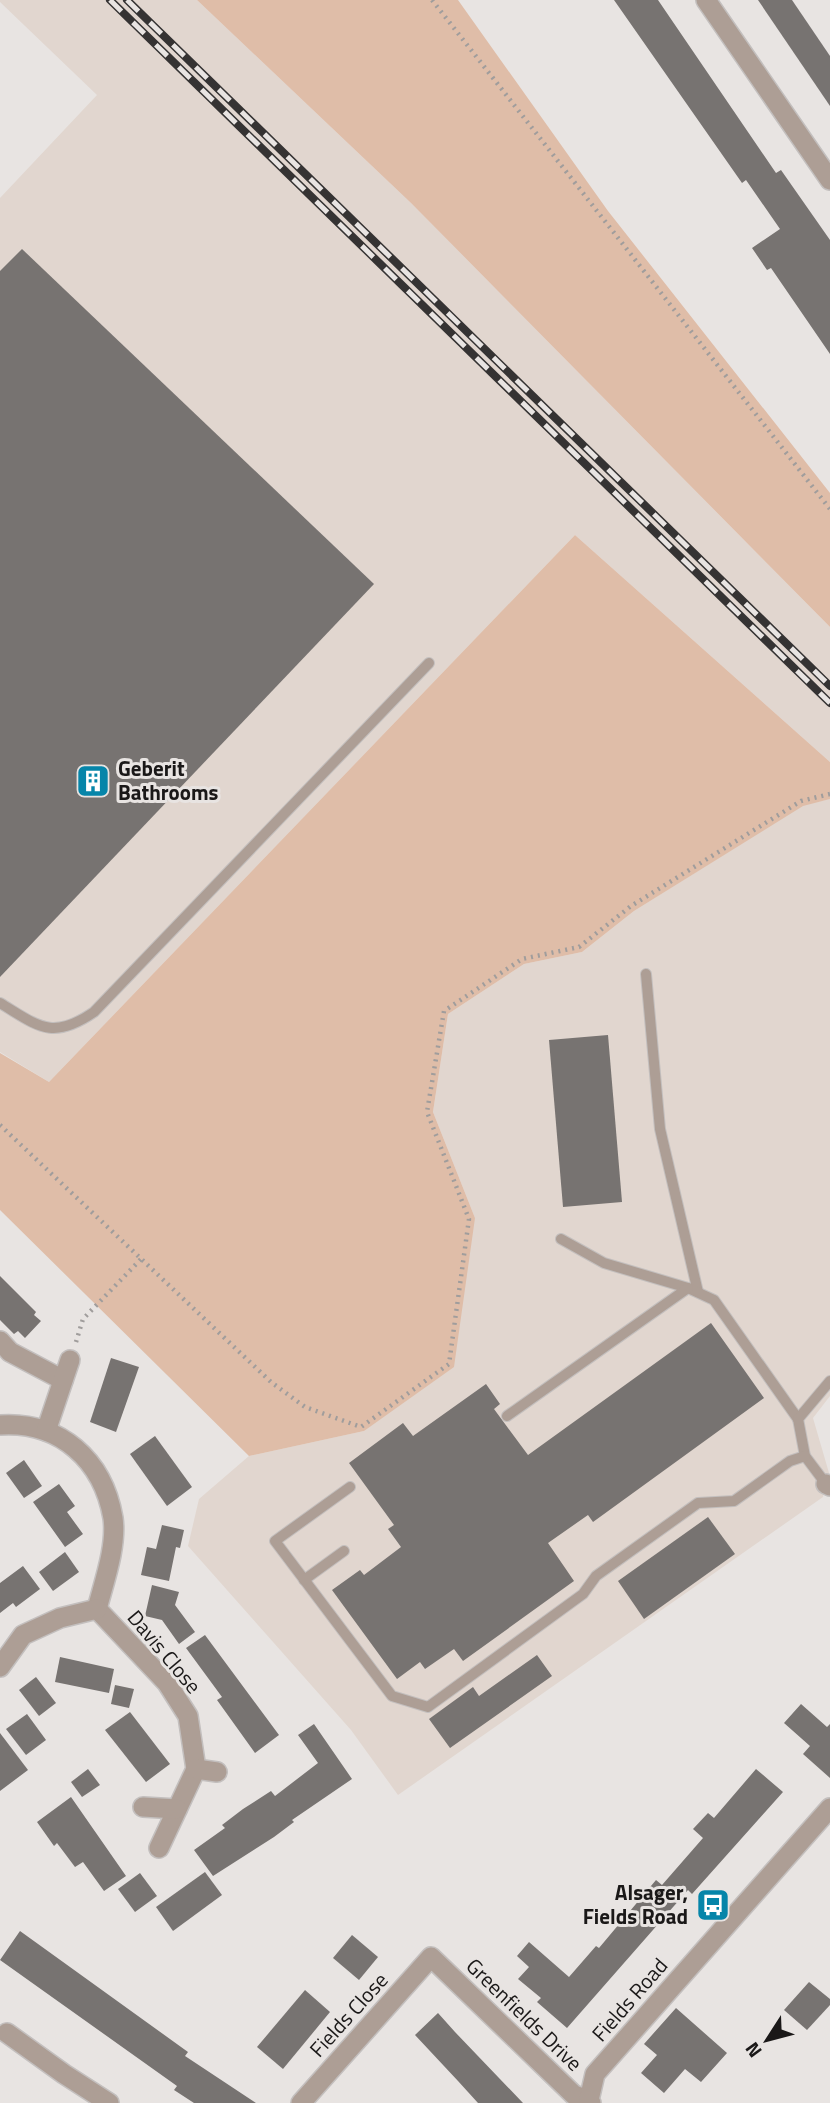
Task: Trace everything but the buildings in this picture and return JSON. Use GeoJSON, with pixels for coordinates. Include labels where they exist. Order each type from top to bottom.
{"type":"FeatureCollection","features":[{"type":"Feature","properties":{"kind":"street"},"geometry":{"type":"LineString","coordinates":[[706,0],[830,180]]}},
{"type":"Feature","properties":{"kind":"street"},"geometry":{"type":"LineString","coordinates":[[0,1341],[10,1352],[63,1380]]}},
{"type":"Feature","properties":{"kind":"street"},"geometry":{"type":"LineString","coordinates":[[46,1431],[70,1360]]}},
{"type":"Feature","properties":{"kind":"street"},"geometry":{"type":"LineString","coordinates":[[0,1425],[21,1424],[46,1431],[75,1447],[101,1477],[113,1520],[110,1559],[97,1609],[60,1618],[23,1635],[0,1667]]}},
{"type":"Feature","properties":{"kind":"street","name":"Davis Close"},"geometry":{"type":"LineString","coordinates":[[97,1609],[167,1683],[188,1716],[196,1769]]}},
{"type":"Feature","properties":{"kind":"street"},"geometry":{"type":"LineString","coordinates":[[159,1847],[196,1769],[217,1772]]}},
{"type":"Feature","properties":{"kind":"street"},"geometry":{"type":"LineString","coordinates":[[143,1807],[177,1809]]}},
{"type":"Feature","properties":{"kind":"street","name":"Fields Road"},"geometry":{"type":"LineString","coordinates":[[590,2101],[595,2074],[830,1808]]}},
{"type":"Feature","properties":{"kind":"street","name":"Greenfields Drive"},"geometry":{"type":"LineString","coordinates":[[431,1957],[574,2095],[590,2101]]}},
{"type":"Feature","properties":{"kind":"street","name":"Fields Close"},"geometry":{"type":"LineString","coordinates":[[301,2103],[431,1957]]}},
{"type":"Feature","properties":{"kind":"street"},"geometry":{"type":"LineString","coordinates":[[7,2033],[109,2103]]}},
{"type":"Feature","properties":{"kind":"lane"},"geometry":{"type":"LineString","coordinates":[[0,1003],[44,1028],[68,1027],[94,1012],[429,663]]}},
{"type":"Feature","properties":{"kind":"lane"},"geometry":{"type":"LineString","coordinates":[[646,974],[660,1129],[693,1290]]}},
{"type":"Feature","properties":{"kind":"lane"},"geometry":{"type":"LineString","coordinates":[[561,1239],[604,1263],[693,1290],[714,1300],[798,1419],[805,1456],[828,1485]]}},
{"type":"Feature","properties":{"kind":"lane"},"geometry":{"type":"LineString","coordinates":[[508,1416],[693,1290]]}},
{"type":"Feature","properties":{"kind":"lane"},"geometry":{"type":"LineString","coordinates":[[798,1419],[830,1381]]}},
{"type":"Feature","properties":{"kind":"lane"},"geometry":{"type":"LineString","coordinates":[[350,1487],[275,1541],[392,1696],[428,1707],[583,1594],[596,1576],[698,1503],[734,1501],[790,1461],[805,1456]]}},
{"type":"Feature","properties":{"kind":"lane"},"geometry":{"type":"LineString","coordinates":[[304,1580],[344,1551]]}},
{"type":"Feature","properties":{"kind":"path"},"geometry":{"type":"LineString","coordinates":[[432,0],[830,509]]}},
{"type":"Feature","properties":{"kind":"path"},"geometry":{"type":"LineString","coordinates":[[0,1125],[271,1382],[305,1408],[361,1427],[449,1364],[469,1219],[427,1112],[443,1011],[522,959],[579,947],[631,906],[801,800],[830,794]]}},
{"type":"Feature","properties":{"kind":"path"},"geometry":{"type":"LineString","coordinates":[[70,1360],[83,1319],[141,1259]]}},
{"type":"Feature","properties":{"kind":"shaded area"},"geometry":{"type":"Polygon","coordinates":[[[0,0],[197,0],[411,203],[830,627],[830,762],[575,535],[49,1082],[0,1052],[0,198],[97,95],[0,0]]]}},
{"type":"Feature","properties":{"kind":"shaded area"},"geometry":{"type":"Polygon","coordinates":[[[197,0],[458,0],[608,211],[830,493],[830,627],[411,203],[197,0]]]}},
{"type":"Feature","properties":{"kind":"shaded area"},"geometry":{"type":"Polygon","coordinates":[[[575,535],[830,762],[830,799],[803,806],[634,911],[582,952],[524,964],[448,1014],[433,1112],[475,1218],[454,1367],[364,1431],[249,1456],[0,1210],[0,1053],[49,1082],[575,535]]]}},
{"type":"Feature","properties":{"kind":"shaded area"},"geometry":{"type":"Polygon","coordinates":[[[830,799],[830,1396],[813,1418],[829,1473],[823,1497],[398,1795],[351,1730],[188,1546],[199,1499],[249,1456],[364,1431],[475,1218],[433,1112],[448,1014],[524,964],[582,952],[634,911],[803,805],[830,799]]]}},
{"type":"Feature","properties":{"kind":"railway"},"geometry":{"type":"LineString","coordinates":[[110,0],[830,703]]}},
{"type":"Feature","properties":{"kind":"railway"},"geometry":{"type":"LineString","coordinates":[[127,0],[830,686]]}},
{"type":"Feature","properties":{"kind":"place","name":"Geberit Bathrooms"},"geometry":{"type":"Point","coordinates":[93,781]}},
{"type":"Feature","properties":{"kind":"place","name":"Alsager, Fields Road"},"geometry":{"type":"Point","coordinates":[713,1905]}}]}
